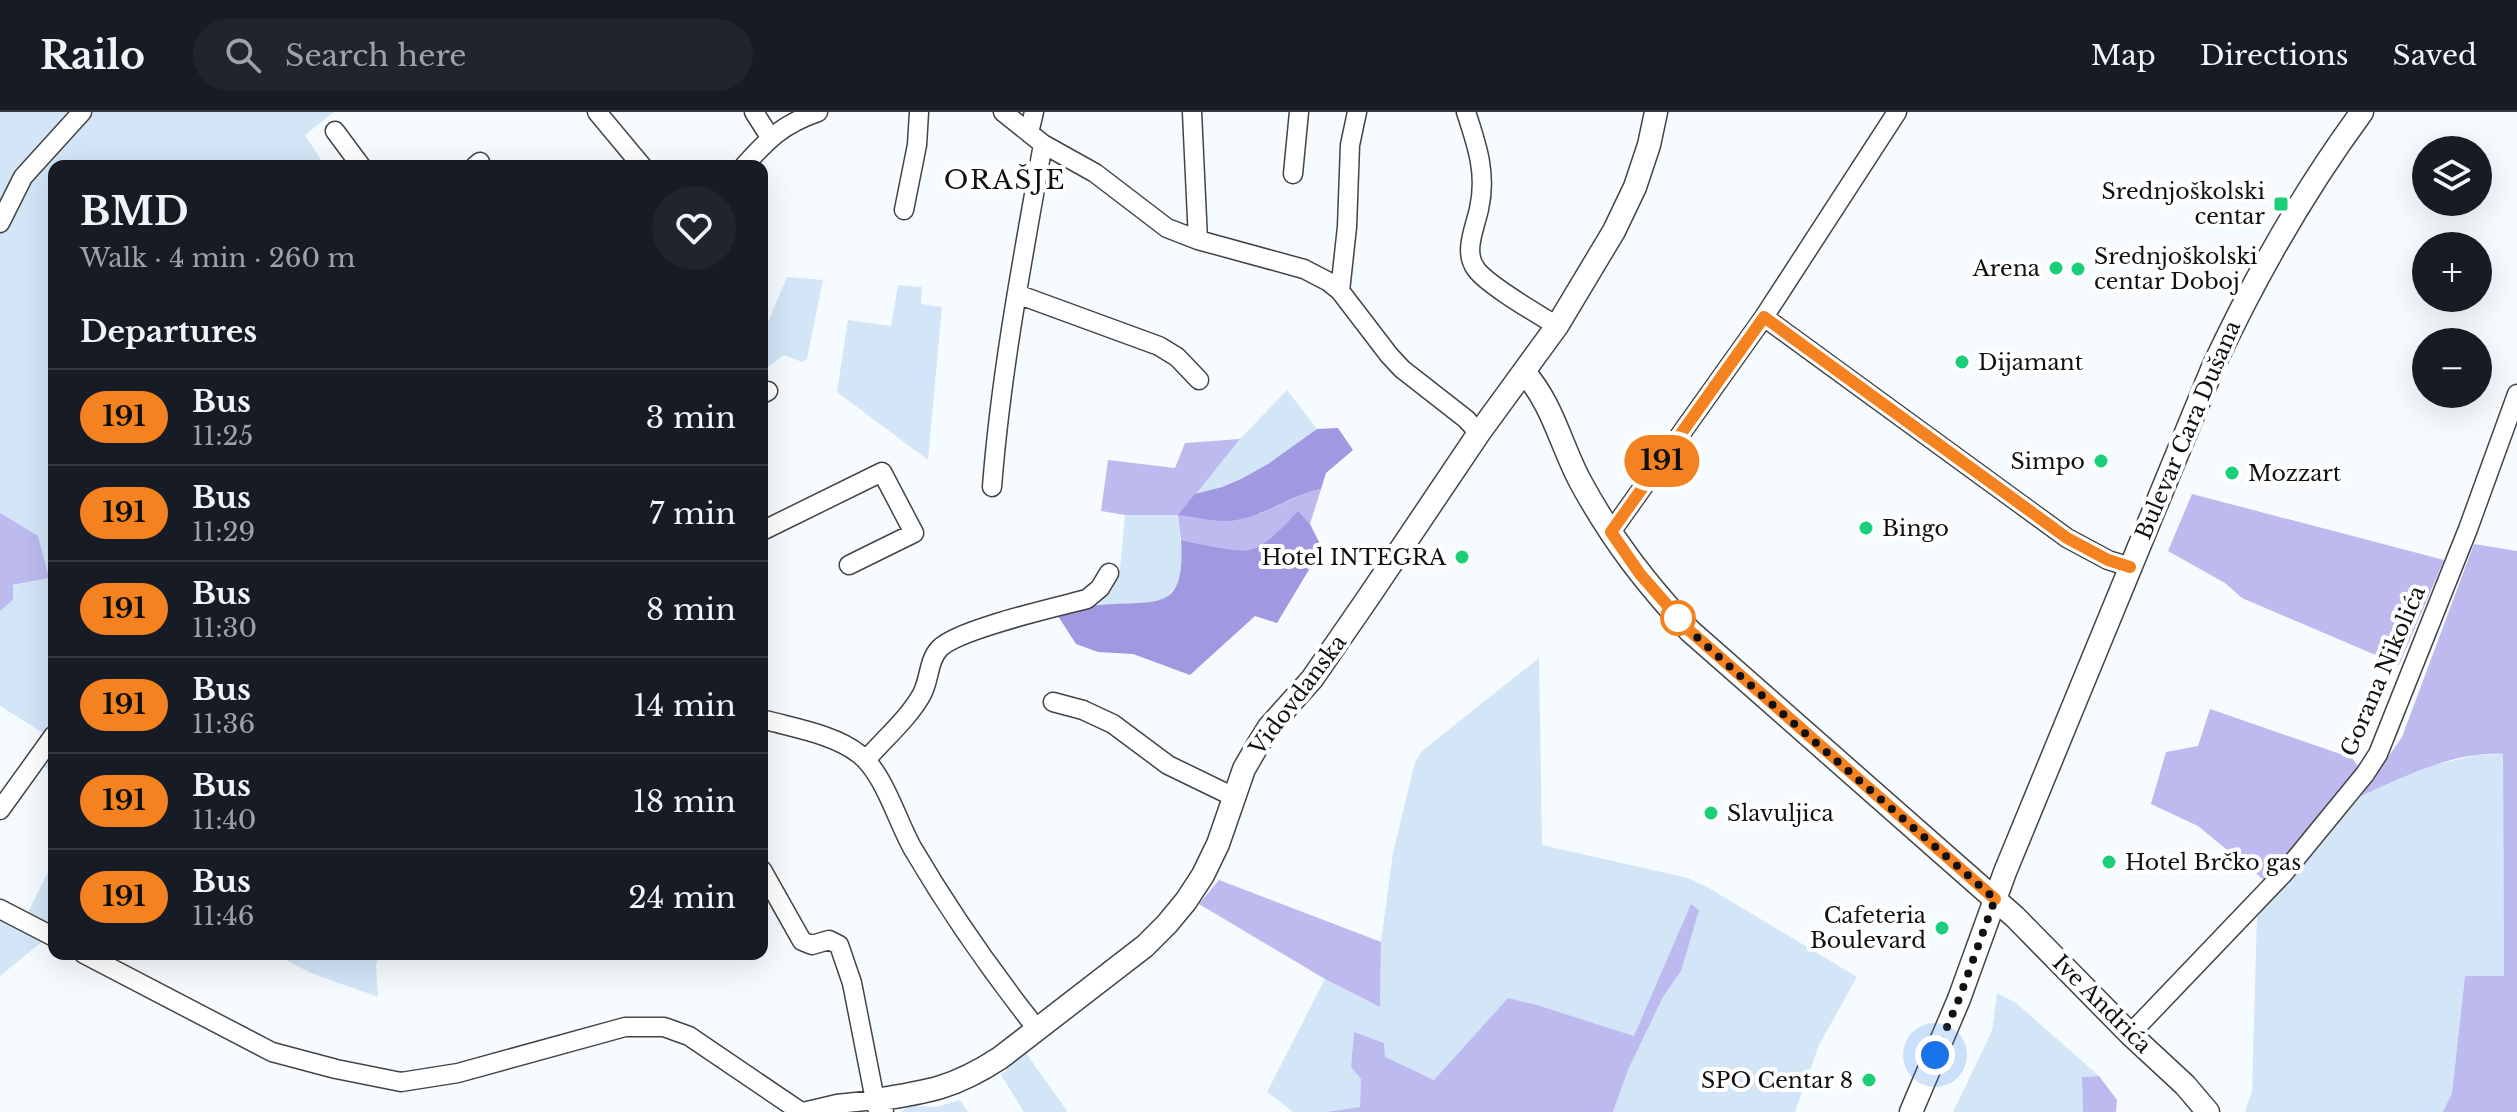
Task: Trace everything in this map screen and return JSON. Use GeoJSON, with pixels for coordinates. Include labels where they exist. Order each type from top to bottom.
{"type":"FeatureCollection","features":[{"type":"Feature","properties":{"kind":"street"},"geometry":{"type":"LineString","coordinates":[[0,223],[23,177],[82,112]]}},
{"type":"Feature","properties":{"kind":"street"},"geometry":{"type":"LineString","coordinates":[[597,112],[637,160]]}},
{"type":"Feature","properties":{"kind":"street"},"geometry":{"type":"LineString","coordinates":[[754,112],[770,137]]}},
{"type":"Feature","properties":{"kind":"street"},"geometry":{"type":"LineString","coordinates":[[749,160],[770,137],[799,118],[818,112]]}},
{"type":"Feature","properties":{"kind":"street"},"geometry":{"type":"LineString","coordinates":[[904,210],[917,145],[919,112]]}},
{"type":"Feature","properties":{"kind":"street"},"geometry":{"type":"LineString","coordinates":[[1003,112],[1036,138],[1081,163],[1156,221],[1180,234],[1317,274],[1340,291],[1389,355],[1479,433]]}},
{"type":"Feature","properties":{"kind":"street"},"geometry":{"type":"LineString","coordinates":[[992,487],[996,433],[1036,138],[1034,112]]}},
{"type":"Feature","properties":{"kind":"street"},"geometry":{"type":"LineString","coordinates":[[1192,112],[1198,240]]}},
{"type":"Feature","properties":{"kind":"street"},"geometry":{"type":"LineString","coordinates":[[1293,174],[1299,112]]}},
{"type":"Feature","properties":{"kind":"street"},"geometry":{"type":"LineString","coordinates":[[1340,291],[1347,227],[1350,145],[1357,112]]}},
{"type":"Feature","properties":{"kind":"street"},"geometry":{"type":"LineString","coordinates":[[1466,112],[1483,171],[1480,205],[1469,250],[1471,261],[1483,277],[1557,326]]}},
{"type":"Feature","properties":{"kind":"street","name":"Vidovdanska"},"geometry":{"type":"LineString","coordinates":[[802,1112],[837,1104],[879,1106],[952,1085],[975,1074],[1145,946],[1167,924],[1203,875],[1251,756],[1269,727],[1312,679],[1479,433],[1557,326],[1630,200],[1649,145],[1656,112]]}},
{"type":"Feature","properties":{"kind":"street"},"geometry":{"type":"LineString","coordinates":[[1611,532],[1764,317],[1897,112]]}},
{"type":"Feature","properties":{"kind":"street","name":"Bulevar Cara Dušana"},"geometry":{"type":"LineString","coordinates":[[1911,1112],[2213,367],[2242,305],[2288,221],[2362,112]]}},
{"type":"Feature","properties":{"kind":"street"},"geometry":{"type":"LineString","coordinates":[[335,131],[357,160]]}},
{"type":"Feature","properties":{"kind":"street"},"geometry":{"type":"LineString","coordinates":[[1017,294],[1159,346],[1177,357],[1199,380]]}},
{"type":"Feature","properties":{"kind":"street"},"geometry":{"type":"LineString","coordinates":[[1764,317],[2067,538],[2108,560],[2130,567]]}},
{"type":"Feature","properties":{"kind":"street","name":"Ive Andrića"},"geometry":{"type":"LineString","coordinates":[[1524,372],[1544,397],[1567,455],[1611,532],[1632,564],[1690,631],[1995,899],[2185,1085],[2208,1112]]}},
{"type":"Feature","properties":{"kind":"street","name":"Gorana Nikolića"},"geometry":{"type":"LineString","coordinates":[[2130,1034],[2283,874],[2378,754],[2468,529],[2517,394]]}},
{"type":"Feature","properties":{"kind":"street"},"geometry":{"type":"LineString","coordinates":[[768,528],[882,472],[914,533],[849,565]]}},
{"type":"Feature","properties":{"kind":"street"},"geometry":{"type":"LineString","coordinates":[[866,760],[915,705],[924,691],[935,655],[946,643],[975,631],[1087,599],[1100,588],[1109,573]]}},
{"type":"Feature","properties":{"kind":"street"},"geometry":{"type":"LineString","coordinates":[[1053,702],[1083,710],[1113,724],[1168,765],[1234,797]]}},
{"type":"Feature","properties":{"kind":"street"},"geometry":{"type":"LineString","coordinates":[[768,721],[850,747],[866,760],[943,898],[996,978],[1037,1029]]}},
{"type":"Feature","properties":{"kind":"street"},"geometry":{"type":"LineString","coordinates":[[0,810],[48,743]]}},
{"type":"Feature","properties":{"kind":"street"},"geometry":{"type":"LineString","coordinates":[[768,881],[802,941],[812,945],[834,940],[839,945],[852,983],[879,1106]]}},
{"type":"Feature","properties":{"kind":"street"},"geometry":{"type":"LineString","coordinates":[[0,909],[48,934]]}},
{"type":"Feature","properties":{"kind":"street"},"geometry":{"type":"LineString","coordinates":[[96,960],[272,1052],[336,1069],[401,1082],[458,1073],[625,1027],[664,1027],[689,1036],[802,1112]]}},
{"type":"Feature","properties":{"kind":"shaded area"},"geometry":{"type":"Polygon","coordinates":[[[0,112],[334,112],[305,135],[321,160],[48,160],[48,578],[0,513],[0,112]]]}},
{"type":"Feature","properties":{"kind":"shaded area"},"geometry":{"type":"Polygon","coordinates":[[[787,277],[823,280],[807,359],[802,362],[784,355],[768,367],[768,322],[787,277]]]}},
{"type":"Feature","properties":{"kind":"shaded area"},"geometry":{"type":"Polygon","coordinates":[[[898,285],[922,287],[921,304],[942,307],[928,460],[837,392],[848,320],[891,326],[898,285]]]}},
{"type":"Feature","properties":{"kind":"shaded area"},"geometry":{"type":"Polygon","coordinates":[[[1287,390],[1317,429],[1241,479],[1195,494],[1240,439],[1287,390]]]}},
{"type":"Feature","properties":{"kind":"shaded area"},"geometry":{"type":"Polygon","coordinates":[[[1338,428],[1353,450],[1326,473],[1321,489],[1236,520],[1178,515],[1195,494],[1241,479],[1317,429],[1338,428]]]}},
{"type":"Feature","properties":{"kind":"shaded area"},"geometry":{"type":"Polygon","coordinates":[[[1240,439],[1179,515],[1259,514],[1321,489],[1310,524],[1298,512],[1255,548],[1224,549],[1181,540],[1178,515],[1125,515],[1101,511],[1108,460],[1175,468],[1185,443],[1240,439]]]}},
{"type":"Feature","properties":{"kind":"shaded area"},"geometry":{"type":"Polygon","coordinates":[[[2192,494],[2444,560],[2399,665],[2242,598],[2225,583],[2168,551],[2192,494]]]}},
{"type":"Feature","properties":{"kind":"shaded area"},"geometry":{"type":"Polygon","coordinates":[[[1298,511],[1310,524],[1319,542],[1313,563],[1277,623],[1255,616],[1190,675],[1133,654],[1098,652],[1076,644],[1058,616],[1089,606],[1152,602],[1164,598],[1173,592],[1178,581],[1181,540],[1225,549],[1249,550],[1269,540],[1298,511]]]}},
{"type":"Feature","properties":{"kind":"shaded area"},"geometry":{"type":"Polygon","coordinates":[[[0,513],[38,536],[48,578],[13,585],[13,600],[0,611],[0,513]]]}},
{"type":"Feature","properties":{"kind":"shaded area"},"geometry":{"type":"Polygon","coordinates":[[[1125,515],[1178,515],[1183,568],[1177,586],[1164,600],[1098,605],[1120,569],[1125,515]]]}},
{"type":"Feature","properties":{"kind":"shaded area"},"geometry":{"type":"Polygon","coordinates":[[[2474,544],[2517,551],[2517,1112],[2443,1112],[2452,1093],[2465,976],[2504,976],[2503,754],[2448,761],[2361,796],[2402,737],[2474,544]]]}},
{"type":"Feature","properties":{"kind":"shaded area"},"geometry":{"type":"Polygon","coordinates":[[[48,578],[48,769],[28,754],[45,734],[0,706],[0,611],[13,600],[12,586],[48,578]]]}},
{"type":"Feature","properties":{"kind":"shaded area"},"geometry":{"type":"Polygon","coordinates":[[[1539,658],[1542,845],[1688,878],[1857,977],[1819,1045],[1795,1112],[1613,1112],[1628,1070],[1663,997],[1681,971],[1634,1036],[1508,998],[1434,1080],[1384,1057],[1354,1032],[1351,1067],[1361,1079],[1360,1107],[1326,1112],[1293,1112],[1267,1092],[1325,979],[1380,1007],[1381,942],[1393,853],[1415,762],[1422,751],[1539,658]]]}},
{"type":"Feature","properties":{"kind":"shaded area"},"geometry":{"type":"Polygon","coordinates":[[[2210,709],[2352,758],[2358,766],[2356,774],[2264,880],[2198,826],[2151,804],[2166,752],[2198,746],[2210,709]]]}},
{"type":"Feature","properties":{"kind":"shaded area"},"geometry":{"type":"Polygon","coordinates":[[[2503,754],[2504,977],[2465,976],[2452,1093],[2443,1112],[2245,1112],[2252,1091],[2257,917],[2361,796],[2430,766],[2477,755],[2503,754]]]}},
{"type":"Feature","properties":{"kind":"shaded area"},"geometry":{"type":"Polygon","coordinates":[[[48,872],[48,937],[0,976],[0,899],[26,916],[48,872]]]}},
{"type":"Feature","properties":{"kind":"shaded area"},"geometry":{"type":"Polygon","coordinates":[[[1219,880],[1381,942],[1380,1007],[1325,979],[1199,904],[1219,880]]]}},
{"type":"Feature","properties":{"kind":"shaded area"},"geometry":{"type":"Polygon","coordinates":[[[1691,904],[1699,910],[1681,971],[1663,997],[1628,1070],[1613,1112],[1326,1112],[1360,1107],[1361,1079],[1351,1067],[1354,1032],[1384,1043],[1385,1057],[1434,1080],[1508,998],[1634,1036],[1691,904]]]}},
{"type":"Feature","properties":{"kind":"shaded area"},"geometry":{"type":"Polygon","coordinates":[[[286,960],[377,960],[378,997],[311,973],[286,960]]]}},
{"type":"Feature","properties":{"kind":"shaded area"},"geometry":{"type":"Polygon","coordinates":[[[1997,993],[2016,1003],[2099,1076],[2082,1077],[2083,1112],[1953,1112],[1992,1031],[1997,993]]]}},
{"type":"Feature","properties":{"kind":"shaded area"},"geometry":{"type":"Polygon","coordinates":[[[1025,1052],[1068,1112],[1024,1112],[1001,1075],[1025,1052]]]}},
{"type":"Feature","properties":{"kind":"shaded area"},"geometry":{"type":"Polygon","coordinates":[[[2099,1076],[2117,1100],[2116,1112],[2083,1112],[2082,1077],[2099,1076]]]}},
{"type":"Feature","properties":{"kind":"shaded area"},"geometry":{"type":"Polygon","coordinates":[[[960,1100],[968,1112],[901,1112],[908,1106],[936,1107],[960,1100]]]}},
{"type":"Feature","properties":{"kind":"bus line","name":"191"},"geometry":{"type":"LineString","coordinates":[[1995,899],[1690,631],[1624,555],[1611,532],[1764,317],[2067,538],[2108,560],[2130,567]]}},
{"type":"Feature","properties":{"kind":"place","name":"Srednjoškolski centar"},"geometry":{"type":"Point","coordinates":[2281,204]}},
{"type":"Feature","properties":{"kind":"place","name":"Arena"},"geometry":{"type":"Point","coordinates":[2056,268]}},
{"type":"Feature","properties":{"kind":"place","name":"Srednjoškolski centar Doboj"},"geometry":{"type":"Point","coordinates":[2078,269]}},
{"type":"Feature","properties":{"kind":"place","name":"Dijamant"},"geometry":{"type":"Point","coordinates":[1962,362]}},
{"type":"Feature","properties":{"kind":"place","name":"Simpo"},"geometry":{"type":"Point","coordinates":[2101,461]}},
{"type":"Feature","properties":{"kind":"place","name":"Mozzart"},"geometry":{"type":"Point","coordinates":[2232,473]}},
{"type":"Feature","properties":{"kind":"place","name":"Bingo"},"geometry":{"type":"Point","coordinates":[1866,528]}},
{"type":"Feature","properties":{"kind":"place","name":"Hotel INTEGRA"},"geometry":{"type":"Point","coordinates":[1462,557]}},
{"type":"Feature","properties":{"kind":"place","name":"Slavuljica"},"geometry":{"type":"Point","coordinates":[1711,813]}},
{"type":"Feature","properties":{"kind":"place","name":"Hotel Brčko gas"},"geometry":{"type":"Point","coordinates":[2109,862]}},
{"type":"Feature","properties":{"kind":"place","name":"Cafeteria Boulevard"},"geometry":{"type":"Point","coordinates":[1942,928]}},
{"type":"Feature","properties":{"kind":"place","name":"SPO Centar 8"},"geometry":{"type":"Point","coordinates":[1869,1080]}},
{"type":"Feature","properties":{"kind":"district","name":"ORAŠJE"},"geometry":{"type":"Point","coordinates":[1005,180]}},
{"type":"Feature","properties":{"kind":"route"},"geometry":{"type":"LineString","coordinates":[[1678,618],[1673,612],[1775,707],[1995,899],[1935,1055]]}}]}
